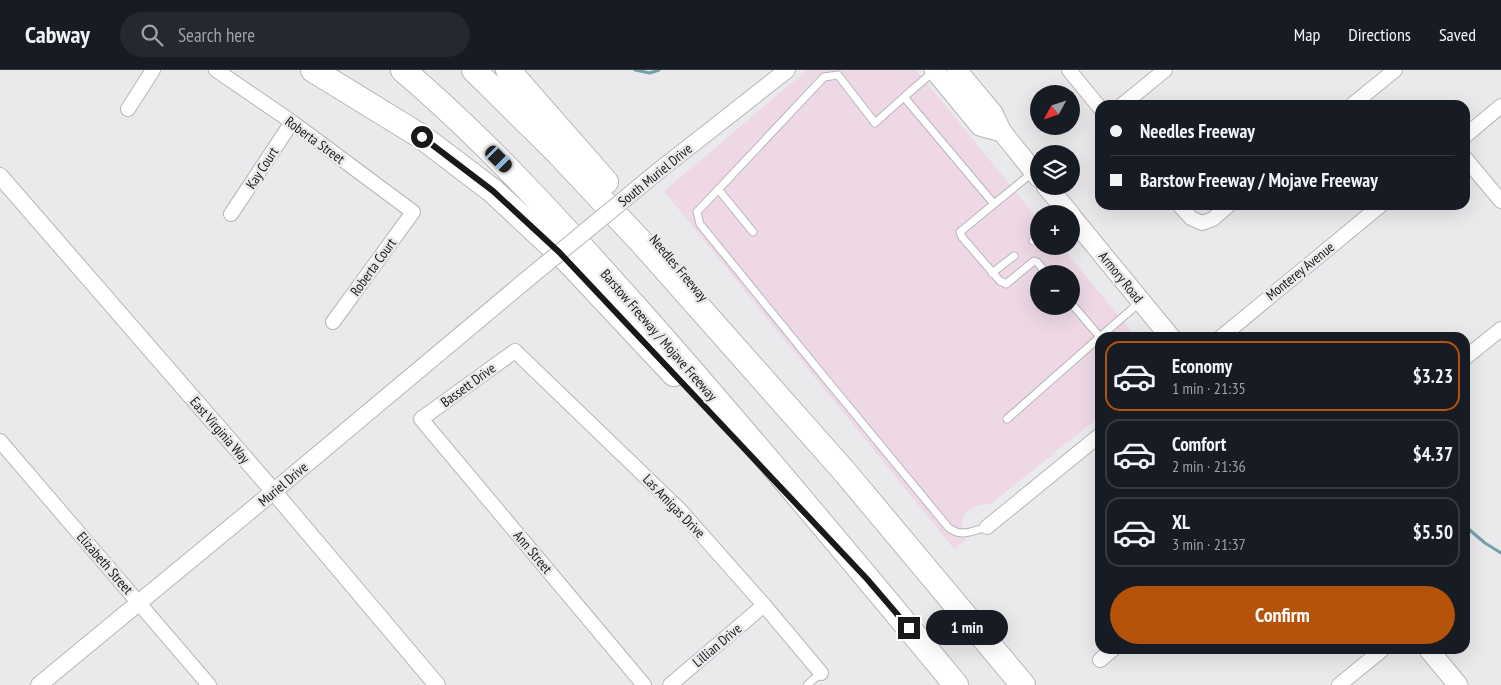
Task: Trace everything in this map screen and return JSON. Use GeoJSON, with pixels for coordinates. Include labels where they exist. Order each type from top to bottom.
{"type":"FeatureCollection","features":[{"type":"Feature","properties":{"kind":"highway"},"geometry":{"type":"LineString","coordinates":[[313,70],[422,137],[493,191],[540,233],[596,290],[885,599]]}},
{"type":"Feature","properties":{"kind":"highway","name":"Barstow Freeway / Mojave Freeway"},"geometry":{"type":"LineString","coordinates":[[403,70],[480,140],[569,233],[782,475],[956,685]]}},
{"type":"Feature","properties":{"kind":"highway"},"geometry":{"type":"LineString","coordinates":[[474,70],[526,119],[594,191],[844,471],[1023,685]]}},
{"type":"Feature","properties":{"kind":"highway","name":"Needles Freeway"},"geometry":{"type":"LineString","coordinates":[[508,70],[686,276],[844,471]]}},
{"type":"Feature","properties":{"kind":"main road"},"geometry":{"type":"LineString","coordinates":[[934,70],[980,126],[1002,132]]}},
{"type":"Feature","properties":{"kind":"main road"},"geometry":{"type":"LineString","coordinates":[[958,70],[993,113],[1002,132],[1030,167]]}},
{"type":"Feature","properties":{"kind":"main road","name":"Armory Road"},"geometry":{"type":"LineString","coordinates":[[1054,195],[1062,205]]}},
{"type":"Feature","properties":{"kind":"main road","name":"Armory Road"},"geometry":{"type":"LineString","coordinates":[[1080,226],[1165,332]]}},
{"type":"Feature","properties":{"kind":"main road"},"geometry":{"type":"LineString","coordinates":[[1432,654],[1458,685]]}},
{"type":"Feature","properties":{"kind":"street"},"geometry":{"type":"LineString","coordinates":[[128,109],[153,70]]}},
{"type":"Feature","properties":{"kind":"street","name":"Roberta Street"},"geometry":{"type":"LineString","coordinates":[[216,70],[292,122],[413,212]]}},
{"type":"Feature","properties":{"kind":"street","name":"South Muriel Drive"},"geometry":{"type":"LineString","coordinates":[[525,281],[661,169],[787,70]]}},
{"type":"Feature","properties":{"kind":"street"},"geometry":{"type":"LineString","coordinates":[[1069,70],[1095,102]]}},
{"type":"Feature","properties":{"kind":"street"},"geometry":{"type":"LineString","coordinates":[[1128,100],[1165,70]]}},
{"type":"Feature","properties":{"kind":"street"},"geometry":{"type":"LineString","coordinates":[[1358,100],[1395,70]]}},
{"type":"Feature","properties":{"kind":"street"},"geometry":{"type":"LineString","coordinates":[[1470,132],[1501,106]]}},
{"type":"Feature","properties":{"kind":"street","name":"Kay Court"},"geometry":{"type":"LineString","coordinates":[[231,214],[292,122]]}},
{"type":"Feature","properties":{"kind":"street"},"geometry":{"type":"LineString","coordinates":[[1470,164],[1501,201]]}},
{"type":"Feature","properties":{"kind":"street","name":"East Virginia Way"},"geometry":{"type":"LineString","coordinates":[[0,176],[274,492],[438,685]]}},
{"type":"Feature","properties":{"kind":"street"},"geometry":{"type":"LineString","coordinates":[[1183,210],[1190,218],[1202,223],[1213,219],[1223,210]]}},
{"type":"Feature","properties":{"kind":"street","name":"Monterey Avenue"},"geometry":{"type":"LineString","coordinates":[[1227,332],[1375,210]]}},
{"type":"Feature","properties":{"kind":"street","name":"Roberta Court"},"geometry":{"type":"LineString","coordinates":[[333,322],[413,212]]}},
{"type":"Feature","properties":{"kind":"street","name":"Muriel Drive"},"geometry":{"type":"LineString","coordinates":[[39,685],[274,492],[525,281]]}},
{"type":"Feature","properties":{"kind":"street"},"geometry":{"type":"LineString","coordinates":[[1470,354],[1501,329]]}},
{"type":"Feature","properties":{"kind":"street","name":"Bassett Drive"},"geometry":{"type":"LineString","coordinates":[[421,419],[515,350]]}},
{"type":"Feature","properties":{"kind":"street","name":"Las Amigas Drive"},"geometry":{"type":"LineString","coordinates":[[515,350],[679,509],[821,673]]}},
{"type":"Feature","properties":{"kind":"street","name":"Ann Street"},"geometry":{"type":"LineString","coordinates":[[421,419],[644,685]]}},
{"type":"Feature","properties":{"kind":"street"},"geometry":{"type":"LineString","coordinates":[[987,527],[1095,439]]}},
{"type":"Feature","properties":{"kind":"street","name":"Elizabeth Street"},"geometry":{"type":"LineString","coordinates":[[0,441],[209,685]]}},
{"type":"Feature","properties":{"kind":"street","name":"Lillian Drive"},"geometry":{"type":"LineString","coordinates":[[670,685],[764,605]]}},
{"type":"Feature","properties":{"kind":"street"},"geometry":{"type":"LineString","coordinates":[[1100,660],[1107,654]]}},
{"type":"Feature","properties":{"kind":"street"},"geometry":{"type":"LineString","coordinates":[[1339,685],[1377,654]]}},
{"type":"Feature","properties":{"kind":"lane"},"geometry":{"type":"LineString","coordinates":[[934,70],[875,123],[838,75],[824,77],[697,212],[700,224],[819,372],[948,527],[953,532],[960,534],[987,527]]}},
{"type":"Feature","properties":{"kind":"lane"},"geometry":{"type":"LineString","coordinates":[[904,97],[994,204]]}},
{"type":"Feature","properties":{"kind":"lane"},"geometry":{"type":"LineString","coordinates":[[1030,179],[994,204],[960,232],[992,273],[1006,284],[1034,261],[1040,265]]}},
{"type":"Feature","properties":{"kind":"lane"},"geometry":{"type":"LineString","coordinates":[[718,188],[753,232]]}},
{"type":"Feature","properties":{"kind":"lane"},"geometry":{"type":"LineString","coordinates":[[992,273],[1014,256]]}},
{"type":"Feature","properties":{"kind":"lane"},"geometry":{"type":"LineString","coordinates":[[1106,332],[1141,302]]}},
{"type":"Feature","properties":{"kind":"lane"},"geometry":{"type":"LineString","coordinates":[[1080,314],[1096,332]]}},
{"type":"Feature","properties":{"kind":"lane"},"geometry":{"type":"LineString","coordinates":[[1007,419],[1095,341]]}},
{"type":"Feature","properties":{"kind":"lane"},"geometry":{"type":"LineString","coordinates":[[807,685],[821,673]]}},
{"type":"Feature","properties":{"kind":"shaded area"},"geometry":{"type":"Polygon","coordinates":[[[807,70],[916,70],[1030,209],[1030,255],[1068,255],[1077,265],[1030,265],[1030,315],[1080,315],[1080,269],[1132,332],[1095,332],[1095,420],[992,503],[971,508],[961,522],[966,540],[954,549],[664,191],[807,70]]]}},
{"type":"Feature","properties":{"kind":"waterway"},"geometry":{"type":"LineString","coordinates":[[635,70],[650,73],[659,70]]}},
{"type":"Feature","properties":{"kind":"waterway"},"geometry":{"type":"LineString","coordinates":[[1470,530],[1501,553]]}},
{"type":"Feature","properties":{"kind":"route"},"geometry":{"type":"LineString","coordinates":[[422,137],[493,191],[569,262],[867,579],[909,628]]}}]}
